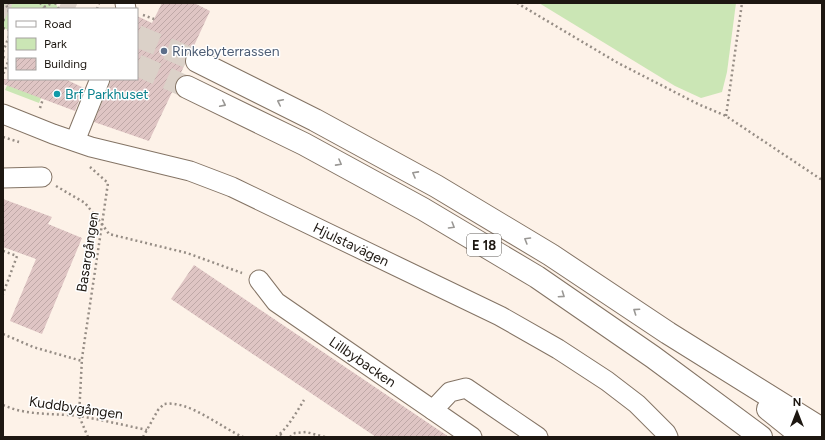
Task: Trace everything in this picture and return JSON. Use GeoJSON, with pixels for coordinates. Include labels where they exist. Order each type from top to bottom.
{"type":"FeatureCollection","features":[{"type":"Feature","properties":{"kind":"highway","name":"E 18"},"geometry":{"type":"LineString","coordinates":[[197,61],[315,120],[436,186],[551,255],[668,333],[803,437]]}},
{"type":"Feature","properties":{"kind":"highway","name":"E 18"},"geometry":{"type":"LineString","coordinates":[[188,87],[318,151],[423,209],[537,277],[653,357],[760,437]]}},
{"type":"Feature","properties":{"kind":"highway"},"geometry":{"type":"LineString","coordinates":[[668,333],[822,429]]}},
{"type":"Feature","properties":{"kind":"street"},"geometry":{"type":"LineString","coordinates":[[76,141],[100,80]]}},
{"type":"Feature","properties":{"kind":"street","name":"Hjulstavägen"},"geometry":{"type":"LineString","coordinates":[[3,114],[91,147],[190,171],[232,187],[500,316],[558,349],[607,381],[637,404],[666,433],[668,437]]}},
{"type":"Feature","properties":{"kind":"street"},"geometry":{"type":"LineString","coordinates":[[3,178],[42,177]]}},
{"type":"Feature","properties":{"kind":"street","name":"Lillbybacken"},"geometry":{"type":"LineString","coordinates":[[259,280],[276,302],[472,437]]}},
{"type":"Feature","properties":{"kind":"street"},"geometry":{"type":"LineString","coordinates":[[433,410],[450,392],[466,388],[538,437]]}},
{"type":"Feature","properties":{"kind":"path"},"geometry":{"type":"LineString","coordinates":[[40,3],[44,8],[52,3]]}},
{"type":"Feature","properties":{"kind":"path"},"geometry":{"type":"LineString","coordinates":[[517,3],[618,63],[698,104],[726,116],[822,180]]}},
{"type":"Feature","properties":{"kind":"path"},"geometry":{"type":"LineString","coordinates":[[726,116],[742,3]]}},
{"type":"Feature","properties":{"kind":"path"},"geometry":{"type":"LineString","coordinates":[[138,14],[146,18],[154,19]]}},
{"type":"Feature","properties":{"kind":"path"},"geometry":{"type":"LineString","coordinates":[[3,22],[4,28]]}},
{"type":"Feature","properties":{"kind":"path"},"geometry":{"type":"LineString","coordinates":[[3,52],[8,39]]}},
{"type":"Feature","properties":{"kind":"path"},"geometry":{"type":"LineString","coordinates":[[3,75],[8,62]]}},
{"type":"Feature","properties":{"kind":"path"},"geometry":{"type":"LineString","coordinates":[[40,108],[43,99]]}},
{"type":"Feature","properties":{"kind":"path"},"geometry":{"type":"LineString","coordinates":[[3,137],[22,143]]}},
{"type":"Feature","properties":{"kind":"path","name":"Basargången"},"geometry":{"type":"LineString","coordinates":[[84,165],[92,168],[108,183],[82,361],[79,416],[88,437]]}},
{"type":"Feature","properties":{"kind":"path"},"geometry":{"type":"LineString","coordinates":[[42,177],[85,203],[109,234],[188,253],[259,280]]}},
{"type":"Feature","properties":{"kind":"path"},"geometry":{"type":"LineString","coordinates":[[3,251],[17,256],[3,294]]}},
{"type":"Feature","properties":{"kind":"path"},"geometry":{"type":"LineString","coordinates":[[3,334],[33,347],[82,361]]}},
{"type":"Feature","properties":{"kind":"path"},"geometry":{"type":"LineString","coordinates":[[276,437],[280,434],[304,400]]}},
{"type":"Feature","properties":{"kind":"path"},"geometry":{"type":"LineString","coordinates":[[143,437],[158,410],[164,404],[170,403],[199,412],[243,437]]}},
{"type":"Feature","properties":{"kind":"path","name":"Kuddbygången"},"geometry":{"type":"LineString","coordinates":[[3,405],[12,409],[34,413],[79,416],[147,430]]}},
{"type":"Feature","properties":{"kind":"path"},"geometry":{"type":"LineString","coordinates":[[290,437],[295,433],[306,432],[324,437]]}},
{"type":"Feature","properties":{"kind":"path"},"geometry":{"type":"LineString","coordinates":[[280,434],[284,437]]}},
{"type":"Feature","properties":{"kind":"green space"},"geometry":{"type":"Polygon","coordinates":[[[3,3],[55,3],[58,8],[8,8],[8,30],[3,28],[3,3]]]}},
{"type":"Feature","properties":{"kind":"green space"},"geometry":{"type":"Polygon","coordinates":[[[539,3],[736,3],[727,72],[722,92],[701,98],[675,86],[539,3]]]}},
{"type":"Feature","properties":{"kind":"green space"},"geometry":{"type":"Polygon","coordinates":[[[10,80],[12,80],[41,98],[39,103],[5,90],[10,80]]]}},
{"type":"Feature","properties":{"kind":"building","name":"Rinkebyterrassen"},"geometry":{"type":"Polygon","coordinates":[[[162,3],[194,3],[210,11],[192,50],[186,56],[185,64],[149,141],[94,122],[111,80],[138,80],[138,16],[152,23],[162,3]]]}},
{"type":"Feature","properties":{"kind":"building","name":"Brf Parkhuset"},"geometry":{"type":"Polygon","coordinates":[[[3,79],[67,80],[84,88],[75,111],[3,84],[3,79]]]}},
{"type":"Feature","properties":{"kind":"building"},"geometry":{"type":"Polygon","coordinates":[[[3,199],[52,217],[48,224],[82,238],[42,334],[10,321],[36,259],[3,247],[3,199]]]}},
{"type":"Feature","properties":{"kind":"building"},"geometry":{"type":"Polygon","coordinates":[[[194,265],[449,437],[376,437],[171,299],[194,265]]]}},
{"type":"Feature","properties":{"kind":"tunnel"},"geometry":{"type":"LineString","coordinates":[[61,3],[73,8]]}},
{"type":"Feature","properties":{"kind":"tunnel"},"geometry":{"type":"LineString","coordinates":[[3,8],[8,10]]}},
{"type":"Feature","properties":{"kind":"tunnel"},"geometry":{"type":"LineString","coordinates":[[138,36],[197,61]]}},
{"type":"Feature","properties":{"kind":"tunnel"},"geometry":{"type":"LineString","coordinates":[[138,65],[187,87]]}},
{"type":"Feature","properties":{"kind":"place","name":"Rinkebyterrassen"},"geometry":{"type":"Point","coordinates":[164,51]}},
{"type":"Feature","properties":{"kind":"place","name":"Brf Parkhuset"},"geometry":{"type":"Point","coordinates":[57,94]}}]}
